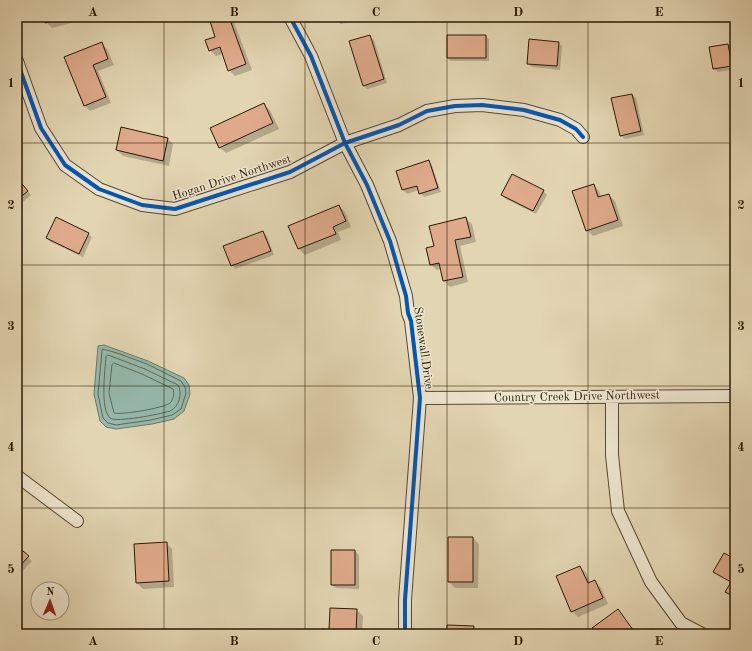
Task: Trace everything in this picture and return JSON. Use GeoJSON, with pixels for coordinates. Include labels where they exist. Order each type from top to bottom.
{"type":"FeatureCollection","features":[{"type":"Feature","properties":{"kind":"street","name":"Stonewall Drive"},"geometry":{"type":"LineString","coordinates":[[290,17],[311,56],[345,143],[367,185],[390,241],[404,289],[408,313],[411,321],[420,398],[405,600],[405,634]]}},
{"type":"Feature","properties":{"kind":"street","name":"Hogan Drive Northwest"},"geometry":{"type":"LineString","coordinates":[[17,61],[41,128],[65,165],[99,189],[142,205],[175,209],[290,172],[345,143],[399,125],[427,111],[455,106],[482,105],[524,110],[560,120],[576,129],[584,137]]}},
{"type":"Feature","properties":{"kind":"street"},"geometry":{"type":"LineString","coordinates":[[612,396],[612,455],[618,511],[651,582],[681,622],[702,634]]}},
{"type":"Feature","properties":{"kind":"street","name":"Country Creek Drive Northwest"},"geometry":{"type":"LineString","coordinates":[[420,398],[735,396]]}},
{"type":"Feature","properties":{"kind":"street"},"geometry":{"type":"LineString","coordinates":[[17,476],[78,520]]}},
{"type":"Feature","properties":{"kind":"water"},"geometry":{"type":"Polygon","coordinates":[[[104,345],[148,361],[184,378],[189,385],[190,394],[184,411],[174,419],[152,424],[116,429],[106,427],[100,421],[94,394],[98,346],[104,345]]]}},
{"type":"Feature","properties":{"kind":"building"},"geometry":{"type":"Polygon","coordinates":[[[44,17],[68,17],[45,23],[44,17]]]}},
{"type":"Feature","properties":{"kind":"building"},"geometry":{"type":"Polygon","coordinates":[[[222,17],[229,17],[246,64],[228,71],[220,47],[209,51],[205,40],[215,37],[210,21],[222,17]]]}},
{"type":"Feature","properties":{"kind":"building"},"geometry":{"type":"Polygon","coordinates":[[[335,17],[350,17],[336,21],[335,17]]]}},
{"type":"Feature","properties":{"kind":"building"},"geometry":{"type":"Polygon","coordinates":[[[370,35],[384,79],[363,86],[349,41],[370,35]]]}},
{"type":"Feature","properties":{"kind":"building"},"geometry":{"type":"Polygon","coordinates":[[[447,35],[486,35],[486,58],[447,58],[447,35]]]}},
{"type":"Feature","properties":{"kind":"building"},"geometry":{"type":"Polygon","coordinates":[[[529,39],[559,42],[557,66],[527,64],[529,39]]]}},
{"type":"Feature","properties":{"kind":"building"},"geometry":{"type":"Polygon","coordinates":[[[102,42],[108,59],[93,65],[106,97],[84,106],[64,57],[102,42]]]}},
{"type":"Feature","properties":{"kind":"building"},"geometry":{"type":"Polygon","coordinates":[[[728,44],[732,66],[713,69],[709,47],[728,44]]]}},
{"type":"Feature","properties":{"kind":"building"},"geometry":{"type":"Polygon","coordinates":[[[632,94],[641,131],[620,136],[611,98],[632,94]]]}},
{"type":"Feature","properties":{"kind":"building"},"geometry":{"type":"Polygon","coordinates":[[[264,103],[273,123],[219,148],[210,128],[264,103]]]}},
{"type":"Feature","properties":{"kind":"building"},"geometry":{"type":"Polygon","coordinates":[[[121,127],[168,138],[163,161],[116,150],[121,127]]]}},
{"type":"Feature","properties":{"kind":"building"},"geometry":{"type":"Polygon","coordinates":[[[429,160],[438,188],[419,194],[417,186],[402,190],[396,171],[429,160]]]}},
{"type":"Feature","properties":{"kind":"building"},"geometry":{"type":"Polygon","coordinates":[[[512,174],[544,190],[533,211],[501,195],[512,174]]]}},
{"type":"Feature","properties":{"kind":"building"},"geometry":{"type":"Polygon","coordinates":[[[17,178],[28,191],[17,200],[17,178]]]}},
{"type":"Feature","properties":{"kind":"building"},"geometry":{"type":"Polygon","coordinates":[[[594,184],[598,197],[609,194],[618,220],[586,231],[572,191],[594,184]]]}},
{"type":"Feature","properties":{"kind":"building"},"geometry":{"type":"Polygon","coordinates":[[[339,205],[346,221],[333,227],[336,234],[298,249],[288,226],[339,205]]]}},
{"type":"Feature","properties":{"kind":"building"},"geometry":{"type":"Polygon","coordinates":[[[56,217],[89,233],[79,254],[46,238],[56,217]]]}},
{"type":"Feature","properties":{"kind":"building"},"geometry":{"type":"Polygon","coordinates":[[[466,217],[471,237],[455,240],[463,277],[443,281],[439,263],[430,265],[426,248],[434,246],[429,226],[466,217]]]}},
{"type":"Feature","properties":{"kind":"building"},"geometry":{"type":"Polygon","coordinates":[[[263,231],[271,251],[231,266],[223,246],[263,231]]]}},
{"type":"Feature","properties":{"kind":"building"},"geometry":{"type":"Polygon","coordinates":[[[448,537],[473,537],[473,582],[448,582],[448,537]]]}},
{"type":"Feature","properties":{"kind":"building"},"geometry":{"type":"Polygon","coordinates":[[[167,542],[169,581],[136,583],[134,544],[167,542]]]}},
{"type":"Feature","properties":{"kind":"building"},"geometry":{"type":"Polygon","coordinates":[[[17,546],[29,556],[17,569],[17,546]]]}},
{"type":"Feature","properties":{"kind":"building"},"geometry":{"type":"Polygon","coordinates":[[[331,550],[355,550],[355,585],[331,585],[331,550]]]}},
{"type":"Feature","properties":{"kind":"building"},"geometry":{"type":"Polygon","coordinates":[[[724,553],[735,559],[735,597],[725,592],[731,582],[713,572],[724,553]]]}},
{"type":"Feature","properties":{"kind":"building"},"geometry":{"type":"Polygon","coordinates":[[[580,566],[588,583],[595,580],[603,598],[571,612],[556,576],[580,566]]]}},
{"type":"Feature","properties":{"kind":"building"},"geometry":{"type":"Polygon","coordinates":[[[330,608],[357,609],[356,634],[322,634],[322,629],[329,630],[330,608]]]}},
{"type":"Feature","properties":{"kind":"building"},"geometry":{"type":"Polygon","coordinates":[[[618,609],[636,634],[597,634],[592,628],[618,609]]]}},
{"type":"Feature","properties":{"kind":"building"},"geometry":{"type":"Polygon","coordinates":[[[447,625],[474,626],[473,634],[447,634],[447,625]]]}},
{"type":"Feature","properties":{"kind":"building"},"geometry":{"type":"Polygon","coordinates":[[[133,631],[145,632],[145,634],[132,634],[133,631]]]}},
{"type":"Feature","properties":{"kind":"cycle path"},"geometry":{"type":"LineString","coordinates":[[290,17],[311,56],[345,143],[367,185],[390,241],[406,296],[408,313],[411,321],[420,398],[405,600],[405,634]]}},
{"type":"Feature","properties":{"kind":"cycle path"},"geometry":{"type":"LineString","coordinates":[[17,61],[41,128],[65,165],[99,189],[142,205],[175,209],[290,172],[345,143],[399,125],[427,111],[455,106],[482,105],[524,110],[560,120],[576,129],[583,137]]}}]}
